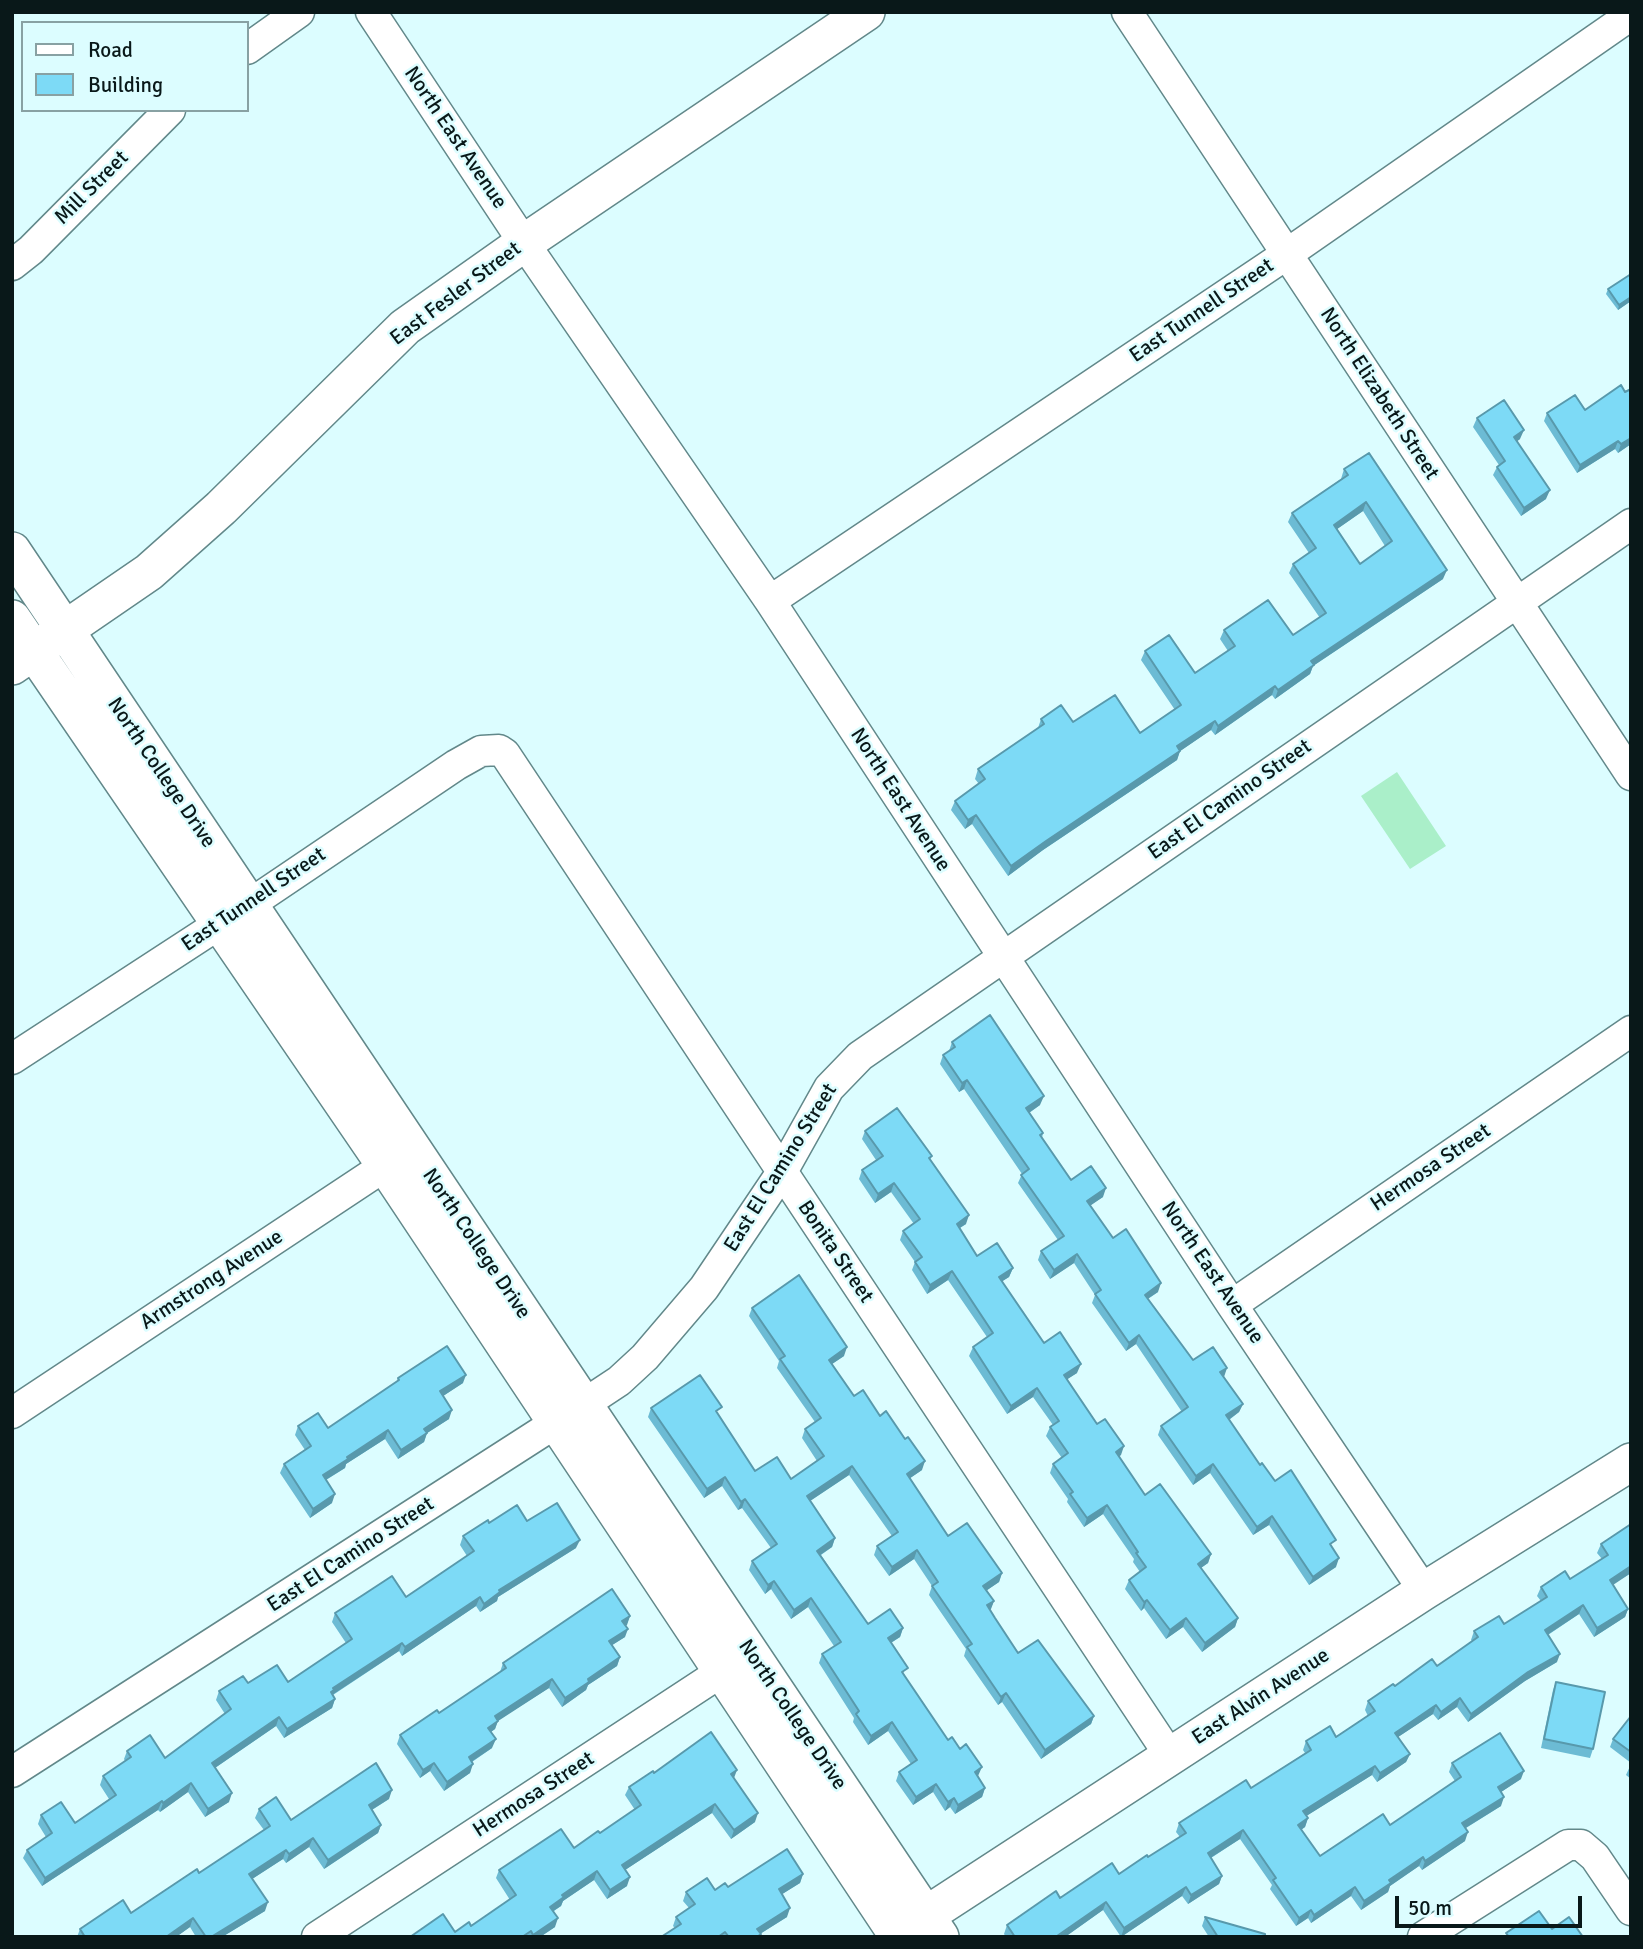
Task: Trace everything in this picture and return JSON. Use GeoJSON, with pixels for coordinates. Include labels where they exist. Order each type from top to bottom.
{"type":"FeatureCollection","features":[{"type":"Feature","properties":{"kind":"street"},"geometry":{"type":"LineString","coordinates":[[248,49],[299,12]]}},
{"type":"Feature","properties":{"kind":"street","name":"North East Avenue"},"geometry":{"type":"LineString","coordinates":[[371,12],[524,243],[770,601],[1232,1305],[1424,1591]]}},
{"type":"Feature","properties":{"kind":"street","name":"East Fesler Street"},"geometry":{"type":"LineString","coordinates":[[23,659],[149,572],[221,508],[405,327],[524,243],[866,12]]}},
{"type":"Feature","properties":{"kind":"street","name":"North Elizabeth Street"},"geometry":{"type":"LineString","coordinates":[[1127,12],[1631,775]]}},
{"type":"Feature","properties":{"kind":"street","name":"East Tunnell Street"},"geometry":{"type":"LineString","coordinates":[[770,601],[1287,254],[1631,15]]}},
{"type":"Feature","properties":{"kind":"street","name":"Mill Street"},"geometry":{"type":"LineString","coordinates":[[12,265],[31,250],[168,112]]}},
{"type":"Feature","properties":{"kind":"street","name":"East El Camino Street"},"geometry":{"type":"LineString","coordinates":[[12,1773],[619,1381],[645,1357],[704,1288],[782,1172],[829,1088],[860,1056],[1631,524]]}},
{"type":"Feature","properties":{"kind":"street","name":"North College Drive"},"geometry":{"type":"LineString","coordinates":[[12,551],[65,631],[235,914],[570,1414],[634,1541],[737,1662],[911,1932]]}},
{"type":"Feature","properties":{"kind":"street","name":"North College Drive"},"geometry":{"type":"LineString","coordinates":[[12,619],[23,659],[235,914]]}},
{"type":"Feature","properties":{"kind":"street","name":"East Tunnell Street"},"geometry":{"type":"LineString","coordinates":[[12,1059],[235,914],[456,765],[481,751],[499,750]]}},
{"type":"Feature","properties":{"kind":"street","name":"Bonita Street"},"geometry":{"type":"LineString","coordinates":[[499,750],[505,754],[1170,1756]]}},
{"type":"Feature","properties":{"kind":"street","name":"Hermosa Street"},"geometry":{"type":"LineString","coordinates":[[1232,1305],[1631,1031]]}},
{"type":"Feature","properties":{"kind":"street","name":"Armstrong Avenue"},"geometry":{"type":"LineString","coordinates":[[12,1413],[399,1157]]}},
{"type":"Feature","properties":{"kind":"street","name":"East Alvin Avenue"},"geometry":{"type":"LineString","coordinates":[[911,1932],[1170,1756],[1424,1591],[1631,1462]]}},
{"type":"Feature","properties":{"kind":"street","name":"Hermosa Street"},"geometry":{"type":"LineString","coordinates":[[317,1937],[737,1662]]}},
{"type":"Feature","properties":{"kind":"street"},"geometry":{"type":"LineString","coordinates":[[1423,1937],[1568,1845],[1581,1845],[1595,1857],[1631,1910]]}},
{"type":"Feature","properties":{"kind":"green space"},"geometry":{"type":"Polygon","coordinates":[[[1397,772],[1446,846],[1410,869],[1361,796],[1397,772]]]}},
{"type":"Feature","properties":{"kind":"building"},"geometry":{"type":"Polygon","coordinates":[[[1631,274],[1631,297],[1619,305],[1608,289],[1631,274]]]}},
{"type":"Feature","properties":{"kind":"building"},"geometry":{"type":"Polygon","coordinates":[[[1621,385],[1625,392],[1631,389],[1631,438],[1621,444],[1618,441],[1580,465],[1547,413],[1575,395],[1585,410],[1621,385]]]}},
{"type":"Feature","properties":{"kind":"building"},"geometry":{"type":"Polygon","coordinates":[[[1504,400],[1524,430],[1514,437],[1550,490],[1524,508],[1497,467],[1505,461],[1477,418],[1504,400]]]}},
{"type":"Feature","properties":{"kind":"building"},"geometry":{"type":"Polygon","coordinates":[[[1369,453],[1447,570],[1311,661],[1314,665],[1278,690],[1275,686],[1218,726],[1215,721],[1177,746],[1180,751],[1011,866],[976,815],[968,820],[955,801],[985,779],[978,769],[1044,724],[1041,719],[1061,705],[1073,722],[1115,695],[1140,733],[1181,705],[1145,651],[1169,635],[1195,673],[1235,646],[1224,630],[1268,600],[1293,635],[1326,613],[1293,564],[1316,548],[1292,513],[1348,475],[1344,469],[1369,453]],[[1366,502],[1334,525],[1360,564],[1392,541],[1366,502]]]}},
{"type":"Feature","properties":{"kind":"building"},"geometry":{"type":"Polygon","coordinates":[[[990,1015],[1044,1096],[1026,1108],[1043,1133],[1040,1135],[1071,1180],[1091,1166],[1106,1188],[1087,1201],[1113,1238],[1126,1229],[1161,1283],[1145,1295],[1193,1360],[1213,1347],[1227,1368],[1220,1372],[1243,1404],[1226,1415],[1260,1465],[1262,1463],[1275,1481],[1291,1470],[1336,1540],[1330,1544],[1339,1558],[1313,1577],[1272,1516],[1257,1527],[1213,1464],[1196,1476],[1161,1426],[1188,1407],[1139,1335],[1129,1343],[1095,1294],[1101,1290],[1077,1254],[1054,1270],[1041,1251],[1064,1236],[1021,1175],[1029,1169],[967,1080],[962,1083],[943,1055],[955,1047],[952,1042],[990,1015]]]}},
{"type":"Feature","properties":{"kind":"building"},"geometry":{"type":"Polygon","coordinates":[[[897,1108],[932,1156],[929,1158],[969,1215],[957,1224],[977,1256],[997,1243],[1013,1268],[999,1277],[1044,1343],[1060,1332],[1081,1364],[1064,1375],[1097,1424],[1105,1419],[1124,1446],[1116,1452],[1145,1495],[1160,1484],[1211,1554],[1198,1564],[1238,1618],[1205,1643],[1186,1618],[1170,1630],[1147,1600],[1144,1602],[1129,1580],[1146,1567],[1136,1553],[1138,1552],[1107,1505],[1087,1518],[1053,1464],[1068,1453],[1050,1427],[1059,1421],[1037,1388],[1011,1406],[973,1347],[993,1333],[952,1271],[930,1285],[915,1262],[922,1257],[903,1231],[920,1219],[894,1183],[878,1194],[862,1170],[883,1156],[865,1131],[897,1108]]]}},
{"type":"Feature","properties":{"kind":"building"},"geometry":{"type":"Polygon","coordinates":[[[799,1275],[847,1347],[829,1360],[854,1396],[863,1390],[880,1416],[886,1411],[905,1439],[908,1437],[925,1461],[907,1474],[948,1536],[967,1523],[1002,1573],[983,1586],[994,1601],[987,1605],[1018,1653],[1038,1640],[1094,1716],[1045,1750],[1006,1693],[1001,1697],[967,1647],[972,1644],[932,1586],[938,1582],[917,1550],[892,1567],[877,1546],[898,1532],[852,1466],[807,1496],[835,1538],[817,1551],[868,1624],[890,1609],[903,1628],[888,1638],[908,1668],[902,1672],[948,1740],[952,1737],[960,1749],[966,1744],[982,1767],[975,1772],[985,1788],[958,1805],[954,1798],[948,1802],[936,1784],[916,1797],[899,1772],[917,1760],[892,1722],[871,1736],[856,1714],[859,1711],[822,1654],[841,1642],[811,1598],[794,1610],[774,1581],[768,1585],[752,1561],[777,1544],[745,1499],[741,1502],[725,1477],[707,1489],[651,1408],[700,1375],[722,1407],[716,1411],[755,1471],[777,1457],[791,1479],[824,1456],[805,1429],[821,1418],[780,1359],[785,1356],[752,1308],[799,1275]]]}},
{"type":"Feature","properties":{"kind":"building"},"geometry":{"type":"Polygon","coordinates":[[[447,1346],[466,1375],[440,1391],[452,1410],[424,1429],[427,1433],[401,1450],[388,1430],[347,1457],[348,1459],[323,1475],[335,1494],[313,1509],[284,1464],[311,1446],[298,1426],[318,1413],[328,1428],[447,1346]]]}},
{"type":"Feature","properties":{"kind":"building"},"geometry":{"type":"Polygon","coordinates":[[[557,1503],[580,1540],[499,1590],[500,1592],[484,1604],[480,1597],[405,1647],[402,1643],[333,1688],[331,1692],[335,1699],[287,1729],[279,1717],[212,1763],[232,1793],[208,1809],[191,1783],[45,1878],[27,1850],[52,1833],[41,1815],[61,1802],[75,1823],[116,1795],[103,1776],[131,1757],[127,1751],[150,1735],[165,1758],[231,1709],[219,1691],[243,1676],[248,1683],[277,1665],[288,1682],[352,1639],[335,1613],[392,1576],[406,1597],[474,1551],[463,1536],[488,1520],[489,1523],[517,1505],[527,1521],[557,1503]]]}},
{"type":"Feature","properties":{"kind":"building"},"geometry":{"type":"Polygon","coordinates":[[[1631,1524],[1631,1566],[1610,1580],[1628,1609],[1597,1628],[1583,1605],[1545,1630],[1560,1654],[1528,1672],[1471,1714],[1460,1698],[1441,1712],[1436,1705],[1395,1733],[1410,1754],[1380,1773],[1375,1766],[1303,1811],[1308,1818],[1298,1825],[1320,1856],[1383,1814],[1390,1825],[1461,1777],[1452,1763],[1500,1733],[1524,1771],[1498,1787],[1504,1797],[1462,1823],[1468,1832],[1425,1861],[1423,1857],[1364,1901],[1355,1887],[1314,1915],[1311,1910],[1299,1918],[1243,1830],[1208,1853],[1222,1876],[1191,1895],[1186,1887],[1124,1928],[1106,1902],[1058,1937],[1015,1937],[1007,1925],[1056,1891],[1060,1898],[1112,1863],[1119,1874],[1147,1855],[1148,1857],[1186,1833],[1179,1823],[1246,1780],[1251,1788],[1311,1750],[1306,1741],[1330,1726],[1336,1737],[1375,1711],[1368,1701],[1393,1684],[1395,1686],[1432,1659],[1437,1666],[1478,1637],[1474,1631],[1499,1616],[1504,1624],[1547,1597],[1541,1587],[1565,1571],[1570,1579],[1608,1555],[1601,1544],[1631,1524]]]}},
{"type":"Feature","properties":{"kind":"building"},"geometry":{"type":"Polygon","coordinates":[[[612,1589],[630,1616],[622,1621],[628,1629],[609,1641],[620,1657],[565,1698],[552,1679],[495,1716],[498,1721],[488,1728],[496,1739],[469,1757],[473,1764],[447,1782],[434,1763],[423,1770],[400,1735],[437,1710],[439,1713],[506,1668],[503,1663],[612,1589]]]}},
{"type":"Feature","properties":{"kind":"building"},"geometry":{"type":"Polygon","coordinates":[[[1556,1682],[1605,1692],[1593,1749],[1544,1739],[1556,1682]]]}},
{"type":"Feature","properties":{"kind":"building"},"geometry":{"type":"Polygon","coordinates":[[[1631,1716],[1631,1752],[1613,1739],[1631,1716]]]}},
{"type":"Feature","properties":{"kind":"building"},"geometry":{"type":"Polygon","coordinates":[[[711,1732],[737,1770],[731,1774],[758,1813],[734,1830],[715,1804],[622,1865],[630,1877],[610,1890],[597,1871],[562,1895],[564,1897],[550,1907],[558,1918],[533,1935],[531,1931],[522,1937],[410,1937],[443,1914],[455,1932],[469,1922],[471,1926],[516,1895],[499,1870],[561,1829],[574,1848],[598,1831],[600,1833],[641,1805],[629,1787],[653,1771],[654,1773],[711,1732]]]}},
{"type":"Feature","properties":{"kind":"building"},"geometry":{"type":"Polygon","coordinates":[[[376,1763],[392,1790],[369,1805],[381,1825],[328,1860],[313,1838],[289,1854],[286,1850],[249,1874],[268,1902],[211,1937],[206,1937],[193,1918],[166,1937],[85,1937],[80,1929],[123,1900],[131,1913],[197,1869],[199,1873],[270,1826],[259,1809],[276,1797],[291,1820],[376,1763]]]}},
{"type":"Feature","properties":{"kind":"building"},"geometry":{"type":"Polygon","coordinates":[[[787,1849],[803,1874],[779,1889],[790,1908],[757,1929],[761,1934],[757,1937],[729,1937],[725,1932],[718,1937],[661,1937],[681,1924],[676,1917],[695,1904],[686,1892],[707,1878],[715,1890],[725,1883],[728,1887],[787,1849]]]}},
{"type":"Feature","properties":{"kind":"building"},"geometry":{"type":"Polygon","coordinates":[[[1539,1911],[1552,1929],[1569,1917],[1583,1937],[1509,1937],[1506,1933],[1539,1911]]]}},
{"type":"Feature","properties":{"kind":"building"},"geometry":{"type":"Polygon","coordinates":[[[1205,1917],[1265,1934],[1265,1937],[1218,1937],[1205,1917]]]}}]}
